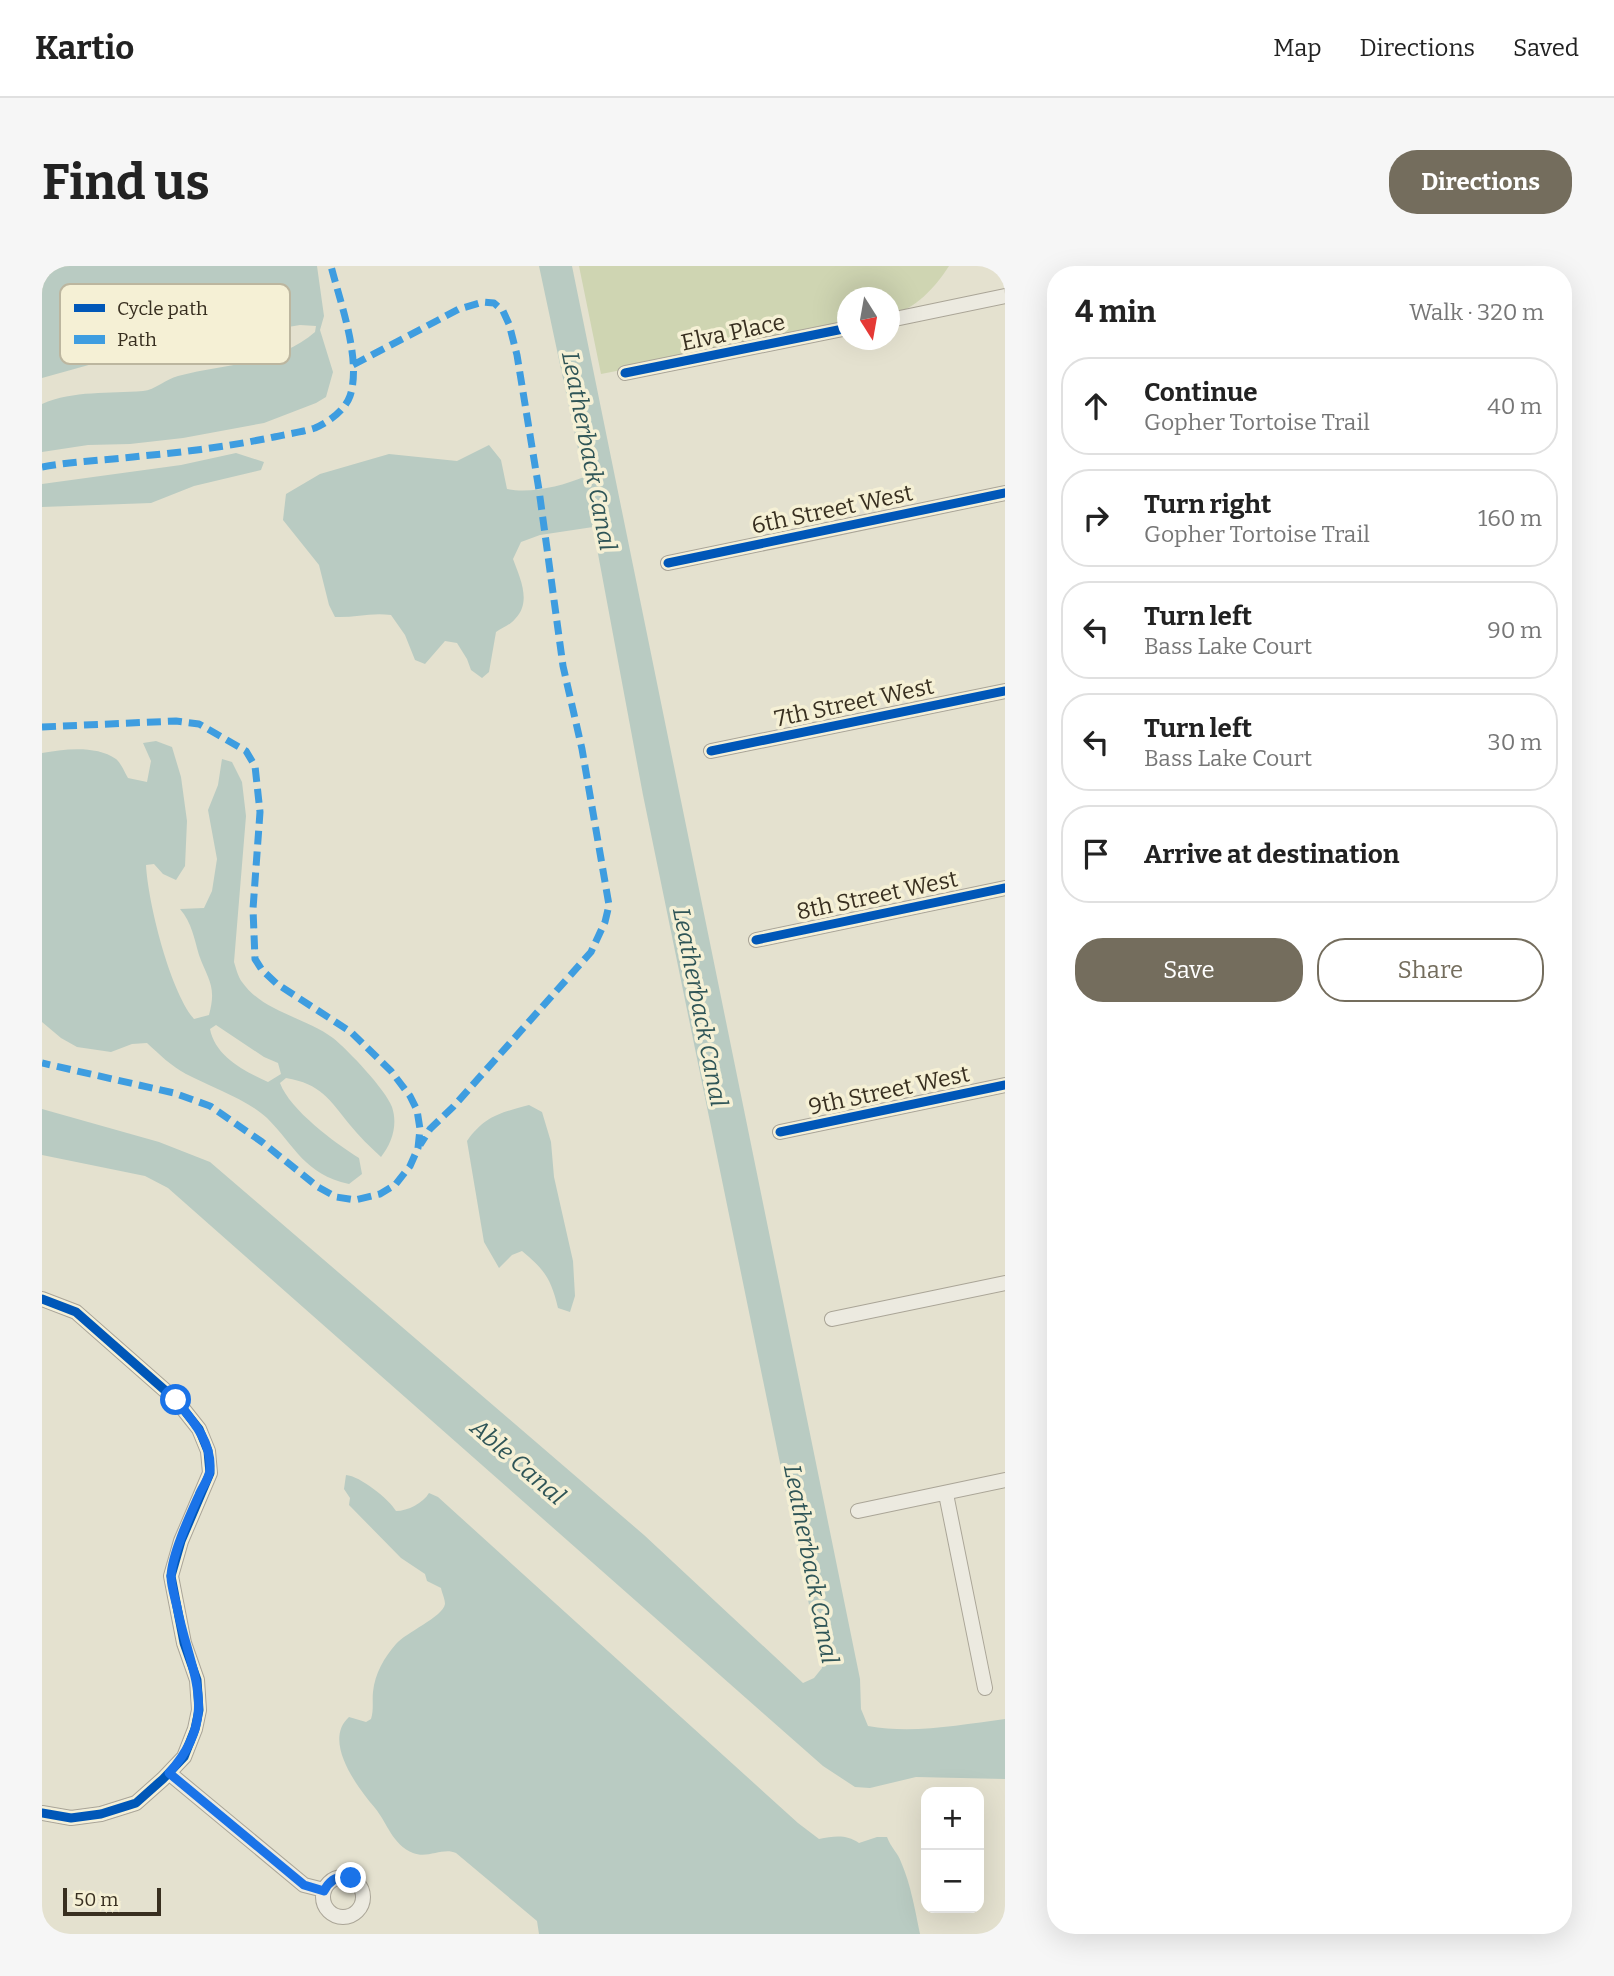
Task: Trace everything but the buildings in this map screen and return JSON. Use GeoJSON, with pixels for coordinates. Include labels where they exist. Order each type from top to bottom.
{"type":"FeatureCollection","features":[{"type":"Feature","properties":{"kind":"street"},"geometry":{"type":"LineString","coordinates":[[900,318],[1005,296]]}},
{"type":"Feature","properties":{"kind":"street","name":"Elva Place"},"geometry":{"type":"LineString","coordinates":[[625,373],[837,330]]}},
{"type":"Feature","properties":{"kind":"street","name":"6th Street West"},"geometry":{"type":"LineString","coordinates":[[668,563],[1005,493]]}},
{"type":"Feature","properties":{"kind":"street","name":"7th Street West"},"geometry":{"type":"LineString","coordinates":[[711,751],[1005,691]]}},
{"type":"Feature","properties":{"kind":"street","name":"8th Street West"},"geometry":{"type":"LineString","coordinates":[[756,940],[1005,888]]}},
{"type":"Feature","properties":{"kind":"street","name":"9th Street West"},"geometry":{"type":"LineString","coordinates":[[780,1132],[1005,1086]]}},
{"type":"Feature","properties":{"kind":"street"},"geometry":{"type":"LineString","coordinates":[[832,1319],[1005,1283]]}},
{"type":"Feature","properties":{"kind":"street"},"geometry":{"type":"LineString","coordinates":[[42,1299],[76,1312],[176,1400],[199,1429],[208,1451],[210,1473],[181,1541],[171,1576],[184,1643],[197,1680],[199,1710],[184,1757],[136,1802],[101,1814],[71,1818],[42,1813]]}},
{"type":"Feature","properties":{"kind":"street"},"geometry":{"type":"LineString","coordinates":[[858,1511],[1005,1480]]}},
{"type":"Feature","properties":{"kind":"street"},"geometry":{"type":"LineString","coordinates":[[946,1494],[985,1688]]}},
{"type":"Feature","properties":{"kind":"street"},"geometry":{"type":"LineString","coordinates":[[169,1773],[304,1885],[324,1891]]}},
{"type":"Feature","properties":{"kind":"green space"},"geometry":{"type":"Polygon","coordinates":[[[579,266],[949,266],[924,297],[900,312],[900,287],[837,287],[837,328],[601,374],[579,266]]]}},
{"type":"Feature","properties":{"kind":"water"},"geometry":{"type":"Polygon","coordinates":[[[42,266],[317,266],[324,316],[320,330],[333,372],[326,397],[316,403],[264,423],[183,438],[88,445],[42,452],[42,404],[66,396],[147,390],[178,376],[240,364],[290,364],[290,348],[315,332],[316,326],[290,327],[290,284],[60,284],[60,364],[92,364],[42,378],[42,266]]]}},
{"type":"Feature","properties":{"kind":"water"},"geometry":{"type":"Polygon","coordinates":[[[539,266],[572,266],[860,1679],[861,1709],[868,1726],[885,1728],[936,1728],[1005,1719],[1005,1779],[916,1777],[870,1788],[855,1787],[823,1766],[168,1188],[145,1176],[42,1155],[42,1109],[159,1142],[210,1162],[644,1535],[803,1683],[814,1678],[822,1668],[643,795],[593,527],[540,535],[521,542],[513,559],[523,590],[523,605],[513,621],[496,632],[489,672],[482,678],[471,670],[457,643],[445,641],[425,664],[415,660],[405,635],[391,615],[335,617],[329,605],[319,565],[283,520],[286,494],[320,474],[389,454],[457,461],[489,445],[501,460],[507,489],[546,488],[584,477],[539,266]]]}},
{"type":"Feature","properties":{"kind":"water"},"geometry":{"type":"Polygon","coordinates":[[[236,453],[264,462],[261,470],[194,486],[151,503],[42,507],[42,484],[181,465],[236,453]]]}},
{"type":"Feature","properties":{"kind":"water"},"geometry":{"type":"Polygon","coordinates":[[[156,741],[172,747],[181,777],[187,821],[185,866],[176,880],[163,874],[154,864],[146,865],[162,946],[185,1006],[194,1019],[209,1015],[212,990],[190,925],[180,909],[204,908],[212,891],[217,859],[208,810],[218,785],[222,759],[232,762],[242,782],[246,816],[234,962],[239,978],[261,1000],[333,1038],[375,1081],[392,1107],[393,1134],[381,1157],[323,1094],[298,1081],[286,1078],[280,1083],[303,1115],[359,1158],[362,1174],[349,1184],[321,1174],[311,1166],[259,1111],[181,1071],[147,1043],[132,1044],[111,1052],[77,1047],[42,1022],[42,753],[70,749],[99,752],[116,759],[128,778],[147,782],[151,761],[143,743],[156,741]],[[216,1025],[210,1029],[224,1055],[240,1068],[268,1082],[281,1074],[278,1063],[264,1057],[216,1025]]]}},
{"type":"Feature","properties":{"kind":"water"},"geometry":{"type":"Polygon","coordinates":[[[529,1105],[542,1112],[551,1142],[554,1177],[573,1261],[575,1296],[570,1312],[558,1308],[546,1276],[522,1251],[512,1255],[499,1268],[484,1242],[467,1141],[487,1121],[529,1105]]]}},
{"type":"Feature","properties":{"kind":"water"},"geometry":{"type":"Polygon","coordinates":[[[346,1475],[359,1479],[374,1489],[396,1511],[415,1506],[429,1493],[438,1497],[798,1823],[819,1839],[840,1836],[859,1843],[887,1837],[900,1859],[920,1934],[539,1934],[537,1921],[456,1853],[446,1851],[419,1854],[406,1849],[395,1839],[352,1777],[339,1739],[342,1727],[349,1717],[366,1722],[371,1719],[376,1678],[392,1649],[438,1614],[445,1602],[441,1588],[427,1581],[425,1574],[401,1558],[349,1505],[350,1498],[344,1489],[346,1475]]]}},
{"type":"Feature","properties":{"kind":"marked path"},"geometry":{"type":"LineString","coordinates":[[42,467],[241,443],[310,429],[331,419],[350,396],[353,382],[352,349],[331,266]]}},
{"type":"Feature","properties":{"kind":"marked path"},"geometry":{"type":"LineString","coordinates":[[353,365],[459,309],[483,302],[494,303],[503,311],[517,355],[563,666],[582,749],[609,905],[605,922],[591,952],[453,1107],[430,1129],[420,1145]]}},
{"type":"Feature","properties":{"kind":"marked path"},"geometry":{"type":"LineString","coordinates":[[42,727],[176,721],[199,724],[246,751],[255,766],[260,812],[253,909],[255,959],[277,984],[351,1032],[391,1071],[417,1110],[420,1129],[418,1148],[410,1166],[395,1185],[380,1194],[355,1200],[336,1197],[318,1187],[262,1142],[210,1106],[174,1093],[42,1063]]}},
{"type":"Feature","properties":{"kind":"cycle path"},"geometry":{"type":"LineString","coordinates":[[625,373],[837,330]]}},
{"type":"Feature","properties":{"kind":"cycle path"},"geometry":{"type":"LineString","coordinates":[[668,563],[1005,493]]}},
{"type":"Feature","properties":{"kind":"cycle path"},"geometry":{"type":"LineString","coordinates":[[711,751],[1005,691]]}},
{"type":"Feature","properties":{"kind":"cycle path"},"geometry":{"type":"LineString","coordinates":[[756,940],[1005,888]]}},
{"type":"Feature","properties":{"kind":"cycle path"},"geometry":{"type":"LineString","coordinates":[[780,1132],[1005,1085]]}},
{"type":"Feature","properties":{"kind":"cycle path"},"geometry":{"type":"LineString","coordinates":[[42,1299],[76,1312],[176,1400],[199,1429],[208,1451],[210,1473],[181,1541],[171,1576],[184,1643],[197,1680],[199,1710],[184,1757],[136,1803],[101,1814],[71,1818],[42,1813]]}},
{"type":"Feature","properties":{"kind":"route"},"geometry":{"type":"LineString","coordinates":[[176,1400],[199,1429],[208,1451],[210,1473],[181,1541],[171,1576],[184,1643],[197,1680],[199,1710],[184,1757],[169,1773],[304,1885],[324,1891],[332,1880],[351,1878]]}},
{"type":"Feature","properties":{"kind":"water label","name":"Leatherback Canal"},"geometry":{"type":"Point","coordinates":[589,451]}},
{"type":"Feature","properties":{"kind":"water label","name":"Leatherback Canal"},"geometry":{"type":"Point","coordinates":[700,1007]}},
{"type":"Feature","properties":{"kind":"water label","name":"Able Canal"},"geometry":{"type":"Point","coordinates":[518,1462]}},
{"type":"Feature","properties":{"kind":"water label","name":"Leatherback Canal"},"geometry":{"type":"Point","coordinates":[811,1564]}}]}
